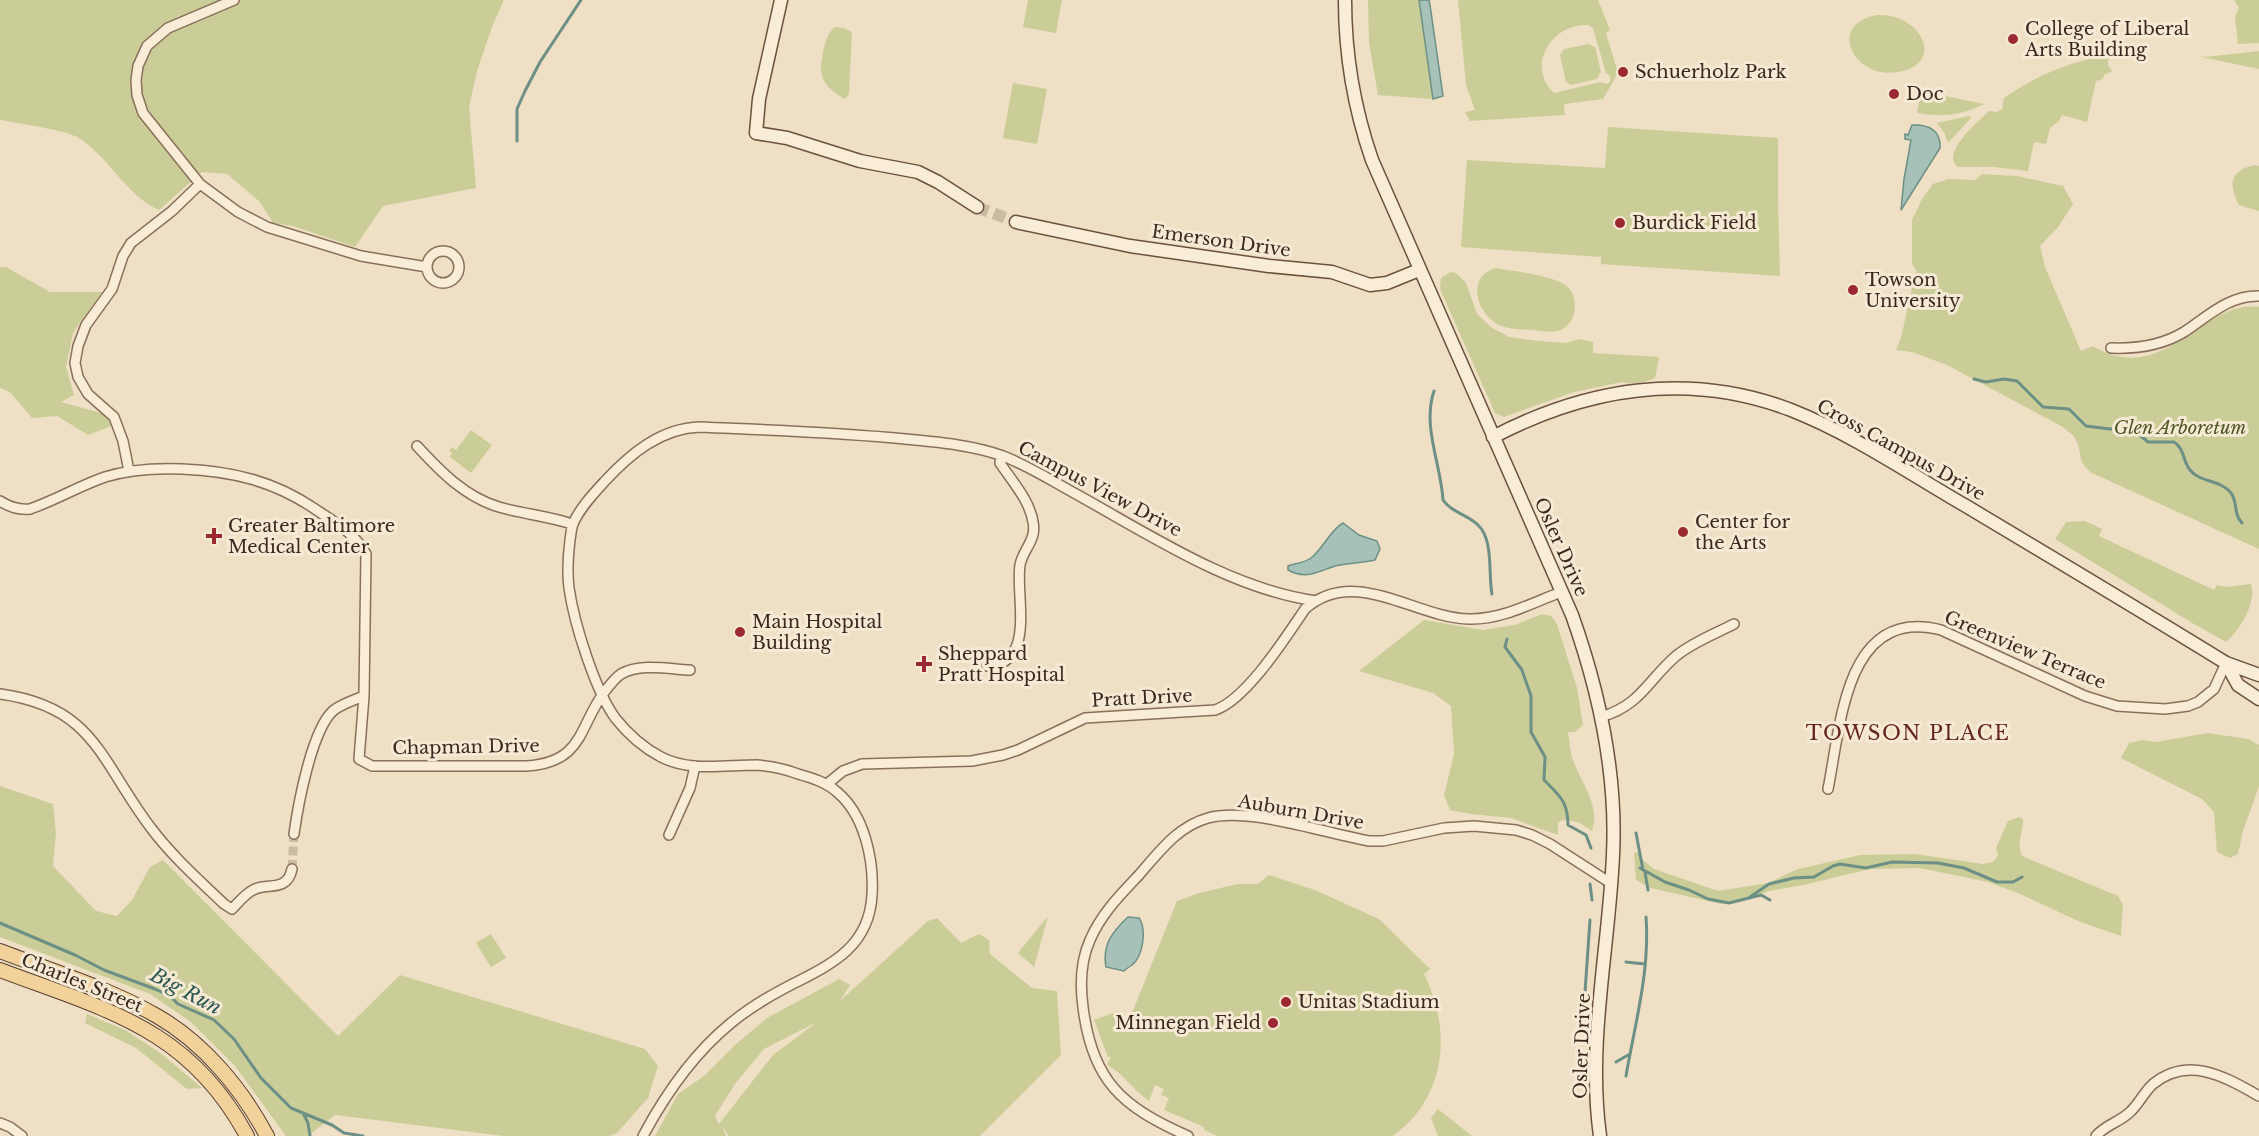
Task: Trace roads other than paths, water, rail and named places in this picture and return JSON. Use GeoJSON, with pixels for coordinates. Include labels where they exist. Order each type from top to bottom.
{"type":"FeatureCollection","features":[{"type":"Feature","properties":{"kind":"main road","name":"Charles Street"},"geometry":{"type":"LineString","coordinates":[[0,951],[107,992],[157,1016],[178,1030],[209,1057],[231,1081],[253,1109],[267,1136]]}},
{"type":"Feature","properties":{"kind":"main road","name":"Charles Street"},"geometry":{"type":"LineString","coordinates":[[0,970],[114,1012],[148,1029],[193,1063],[227,1101],[247,1136]]}},
{"type":"Feature","properties":{"kind":"main road"},"geometry":{"type":"LineString","coordinates":[[240,1122],[256,1136]]}},
{"type":"Feature","properties":{"kind":"street"},"geometry":{"type":"LineString","coordinates":[[234,0],[168,28],[147,46],[138,66],[137,95],[143,113],[200,184],[238,212],[267,227],[361,256],[427,267]]}},
{"type":"Feature","properties":{"kind":"street"},"geometry":{"type":"LineString","coordinates":[[781,0],[759,99],[756,133],[787,138],[860,161],[918,172],[977,207]]}},
{"type":"Feature","properties":{"kind":"street","name":"Osler Drive"},"geometry":{"type":"LineString","coordinates":[[1345,0],[1349,70],[1362,128],[1380,180],[1572,615],[1589,662],[1601,717],[1613,802],[1612,884],[1596,1052],[1596,1090],[1600,1136]]}},
{"type":"Feature","properties":{"kind":"street"},"geometry":{"type":"LineString","coordinates":[[129,471],[123,441],[114,417],[88,394],[78,377],[75,363],[78,346],[86,325],[112,289],[120,262],[131,243],[200,184]]}},
{"type":"Feature","properties":{"kind":"street","name":"Emerson Drive"},"geometry":{"type":"LineString","coordinates":[[1016,222],[1130,246],[1269,266],[1332,272],[1370,285],[1387,283],[1419,270]]}},
{"type":"Feature","properties":{"kind":"street"},"geometry":{"type":"LineString","coordinates":[[2111,348],[2139,348],[2158,343],[2182,333],[2232,301],[2246,296],[2259,296]]}},
{"type":"Feature","properties":{"kind":"street","name":"Cross Campus Drive"},"geometry":{"type":"LineString","coordinates":[[1493,437],[1533,417],[1574,402],[1613,393],[1651,389],[1685,388],[1723,392],[1790,410],[1855,441],[2226,663],[2259,675]]}},
{"type":"Feature","properties":{"kind":"street","name":"Campus View Drive"},"geometry":{"type":"LineString","coordinates":[[572,524],[600,486],[623,463],[662,436],[689,427],[885,437],[959,446],[1001,456],[1045,476],[1181,552],[1270,591],[1316,601],[1340,593],[1361,592],[1390,597],[1454,617],[1470,619],[1499,616],[1561,592]]}},
{"type":"Feature","properties":{"kind":"street"},"geometry":{"type":"LineString","coordinates":[[417,446],[445,475],[484,502],[500,508],[545,516],[572,524],[568,566],[569,589],[581,635],[602,695],[616,719],[645,747],[670,761],[695,766],[770,766],[827,784],[838,792],[853,811],[861,828],[867,848],[872,896],[869,915],[851,947],[835,961],[764,999],[722,1031],[678,1078],[643,1136]]}},
{"type":"Feature","properties":{"kind":"street"},"geometry":{"type":"LineString","coordinates":[[987,666],[1006,661],[1011,657],[1017,645],[1021,622],[1020,564],[1034,536],[1032,514],[1000,463],[1001,456]]}},
{"type":"Feature","properties":{"kind":"street"},"geometry":{"type":"LineString","coordinates":[[0,501],[8,507],[21,510],[30,509],[104,478],[151,468],[230,472],[253,478],[301,499],[356,539],[366,554],[364,696],[335,709],[321,729],[304,781],[294,834]]}},
{"type":"Feature","properties":{"kind":"street","name":"Pratt Drive"},"geometry":{"type":"LineString","coordinates":[[827,784],[843,771],[862,765],[972,761],[1003,755],[1085,718],[1223,708],[1246,688],[1305,609],[1316,601]]}},
{"type":"Feature","properties":{"kind":"street"},"geometry":{"type":"LineString","coordinates":[[1601,717],[1631,704],[1662,669],[1678,655],[1734,624]]}},
{"type":"Feature","properties":{"kind":"street","name":"Greenview Terrace"},"geometry":{"type":"LineString","coordinates":[[1828,789],[1851,679],[1860,660],[1871,647],[1883,637],[1899,629],[1924,627],[1941,630],[2085,696],[2117,706],[2165,709],[2188,706],[2198,702],[2214,689],[2226,663]]}},
{"type":"Feature","properties":{"kind":"street","name":"Cross Campus Drive"},"geometry":{"type":"LineString","coordinates":[[2226,663],[2238,685],[2259,699]]}},
{"type":"Feature","properties":{"kind":"street"},"geometry":{"type":"LineString","coordinates":[[602,695],[621,674],[636,669],[690,670]]}},
{"type":"Feature","properties":{"kind":"street"},"geometry":{"type":"LineString","coordinates":[[0,694],[44,704],[64,714],[82,729],[98,748],[121,786],[160,839],[224,904],[232,909],[256,888],[280,885],[290,876],[292,868]]}},
{"type":"Feature","properties":{"kind":"street","name":"Chapman Drive"},"geometry":{"type":"LineString","coordinates":[[364,696],[359,759],[372,766],[527,766],[546,764],[566,754],[576,744],[602,695]]}},
{"type":"Feature","properties":{"kind":"street"},"geometry":{"type":"LineString","coordinates":[[669,835],[687,794],[695,766]]}},
{"type":"Feature","properties":{"kind":"street","name":"Auburn Drive"},"geometry":{"type":"LineString","coordinates":[[1188,1136],[1145,1116],[1126,1101],[1107,1080],[1092,1052],[1084,1019],[1082,982],[1083,965],[1089,941],[1110,906],[1170,840],[1182,830],[1209,818],[1237,815],[1369,840],[1383,840],[1444,828],[1495,827],[1532,835],[1612,884]]}},
{"type":"Feature","properties":{"kind":"street"},"geometry":{"type":"LineString","coordinates":[[2096,1136],[2132,1111],[2153,1084],[2181,1070],[2215,1073],[2259,1096]]}},
{"type":"Feature","properties":{"kind":"street"},"geometry":{"type":"LineString","coordinates":[[0,1123],[22,1136]]}},
{"type":"Feature","properties":{"kind":"water"},"geometry":{"type":"Polygon","coordinates":[[[1419,0],[1429,0],[1443,96],[1433,99],[1419,0]]]}},
{"type":"Feature","properties":{"kind":"water"},"geometry":{"type":"Polygon","coordinates":[[[1912,125],[1932,129],[1938,137],[1940,148],[1901,210],[1911,140],[1905,139],[1905,134],[1908,135],[1912,125]]]}},
{"type":"Feature","properties":{"kind":"water"},"geometry":{"type":"Polygon","coordinates":[[[1343,523],[1359,535],[1377,541],[1380,549],[1375,560],[1335,566],[1306,575],[1288,570],[1288,566],[1311,558],[1335,529],[1343,523]]]}},
{"type":"Feature","properties":{"kind":"water"},"geometry":{"type":"Polygon","coordinates":[[[1128,917],[1139,918],[1143,929],[1143,943],[1139,956],[1124,971],[1106,967],[1107,945],[1117,928],[1128,917]]]}},
{"type":"Feature","properties":{"kind":"waterway"},"geometry":{"type":"LineString","coordinates":[[517,141],[517,109],[525,91],[540,62],[581,0]]}},
{"type":"Feature","properties":{"kind":"waterway"},"geometry":{"type":"LineString","coordinates":[[1974,379],[1986,382],[2004,379],[2017,381],[2043,407],[2069,409],[2086,426],[2110,429],[2130,427],[2148,442],[2174,442],[2180,448],[2187,466],[2194,474],[2221,485],[2231,493],[2237,516],[2242,523]]}},
{"type":"Feature","properties":{"kind":"waterway"},"geometry":{"type":"LineString","coordinates":[[1434,391],[1430,418],[1431,432],[1443,500],[1451,508],[1474,521],[1483,531],[1490,558],[1492,594]]}},
{"type":"Feature","properties":{"kind":"waterway"},"geometry":{"type":"LineString","coordinates":[[1507,639],[1505,647],[1522,670],[1531,696],[1531,732],[1545,757],[1544,780],[1565,805],[1568,825],[1586,835],[1591,848]]}},
{"type":"Feature","properties":{"kind":"waterway"},"geometry":{"type":"LineString","coordinates":[[1636,833],[1643,870]]}},
{"type":"Feature","properties":{"kind":"waterway"},"geometry":{"type":"LineString","coordinates":[[1750,897],[1769,884],[1794,878],[1814,877],[1840,864],[1866,868],[1892,862],[1938,863],[1964,868],[1997,882],[2013,882],[2022,877]]}},
{"type":"Feature","properties":{"kind":"waterway"},"geometry":{"type":"LineString","coordinates":[[1640,868],[1665,882],[1708,899],[1729,903],[1761,895],[1770,900]]}},
{"type":"Feature","properties":{"kind":"waterway"},"geometry":{"type":"LineString","coordinates":[[1645,872],[1648,890]]}},
{"type":"Feature","properties":{"kind":"waterway"},"geometry":{"type":"LineString","coordinates":[[1590,884],[1592,900]]}},
{"type":"Feature","properties":{"kind":"waterway"},"geometry":{"type":"LineString","coordinates":[[1626,1076],[1644,978],[1646,917]]}},
{"type":"Feature","properties":{"kind":"waterway"},"geometry":{"type":"LineString","coordinates":[[1585,992],[1590,920]]}},
{"type":"Feature","properties":{"kind":"waterway","name":"Big Run"},"geometry":{"type":"LineString","coordinates":[[0,923],[104,970],[155,989],[170,996],[178,1004],[214,1020],[234,1039],[261,1078],[291,1108],[332,1125],[344,1133],[363,1136]]}},
{"type":"Feature","properties":{"kind":"waterway"},"geometry":{"type":"LineString","coordinates":[[1626,962],[1645,964]]}},
{"type":"Feature","properties":{"kind":"waterway"},"geometry":{"type":"LineString","coordinates":[[1616,1062],[1630,1054]]}},
{"type":"Feature","properties":{"kind":"waterway"},"geometry":{"type":"LineString","coordinates":[[304,1115],[310,1136]]}},
{"type":"Feature","properties":{"kind":"tunnel"},"geometry":{"type":"LineString","coordinates":[[977,207],[1016,222]]}},
{"type":"Feature","properties":{"kind":"tunnel"},"geometry":{"type":"LineString","coordinates":[[292,869],[294,834]]}},
{"type":"Feature","properties":{"kind":"place","name":"College of Liberal Arts Building"},"geometry":{"type":"Point","coordinates":[2013,39]}},
{"type":"Feature","properties":{"kind":"place","name":"Schuerholz Park"},"geometry":{"type":"Point","coordinates":[1623,72]}},
{"type":"Feature","properties":{"kind":"place","name":"Doc"},"geometry":{"type":"Point","coordinates":[1894,94]}},
{"type":"Feature","properties":{"kind":"place","name":"Burdick Field"},"geometry":{"type":"Point","coordinates":[1620,223]}},
{"type":"Feature","properties":{"kind":"place","name":"Towson University"},"geometry":{"type":"Point","coordinates":[1853,290]}},
{"type":"Feature","properties":{"kind":"place","name":"Center for the Arts"},"geometry":{"type":"Point","coordinates":[1683,532]}},
{"type":"Feature","properties":{"kind":"place","name":"Greater Baltimore Medical Center"},"geometry":{"type":"Point","coordinates":[214,536]}},
{"type":"Feature","properties":{"kind":"place","name":"Main Hospital Building"},"geometry":{"type":"Point","coordinates":[740,632]}},
{"type":"Feature","properties":{"kind":"place","name":"Sheppard Pratt Hospital"},"geometry":{"type":"Point","coordinates":[924,664]}},
{"type":"Feature","properties":{"kind":"place","name":"Unitas Stadium"},"geometry":{"type":"Point","coordinates":[1286,1002]}},
{"type":"Feature","properties":{"kind":"place","name":"Minnegan Field"},"geometry":{"type":"Point","coordinates":[1273,1023]}},
{"type":"Feature","properties":{"kind":"district","name":"TOWSON PLACE"},"geometry":{"type":"Point","coordinates":[1908,733]}},
{"type":"Feature","properties":{"kind":"park label","name":"Glen Arboretum"},"geometry":{"type":"Point","coordinates":[2180,428]}}]}
